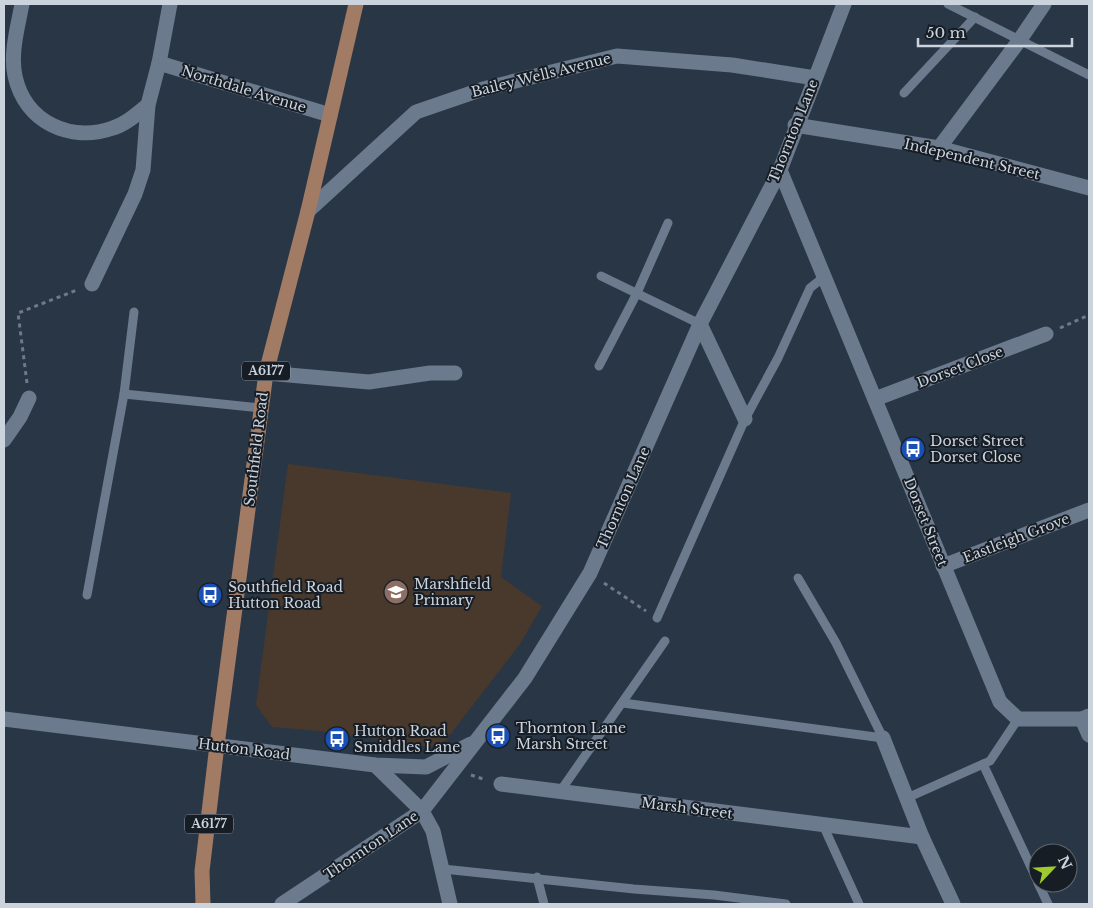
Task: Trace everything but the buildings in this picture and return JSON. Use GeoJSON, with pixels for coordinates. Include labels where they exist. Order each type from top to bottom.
{"type":"FeatureCollection","features":[{"type":"Feature","properties":{"kind":"main road","name":"Southfield Road"},"geometry":{"type":"LineString","coordinates":[[204,904],[202,871],[266,373],[308,211],[356,4]]}},
{"type":"Feature","properties":{"kind":"street"},"geometry":{"type":"LineString","coordinates":[[22,4],[14,53],[15,76],[23,97],[37,115],[62,131],[88,133],[114,128],[148,105]]}},
{"type":"Feature","properties":{"kind":"street"},"geometry":{"type":"LineString","coordinates":[[92,284],[131,202],[143,170],[148,105],[159,63],[170,4]]}},
{"type":"Feature","properties":{"kind":"street","name":"Thornton Lane"},"geometry":{"type":"LineString","coordinates":[[282,904],[422,810],[525,678],[590,573],[700,324],[780,170],[795,125],[844,4]]}},
{"type":"Feature","properties":{"kind":"street"},"geometry":{"type":"LineString","coordinates":[[939,148],[1020,42],[1044,4]]}},
{"type":"Feature","properties":{"kind":"street","name":"Bailey Wells Avenue"},"geometry":{"type":"LineString","coordinates":[[308,211],[416,112],[483,89],[617,56],[732,64],[815,78]]}},
{"type":"Feature","properties":{"kind":"street","name":"Northdale Avenue"},"geometry":{"type":"LineString","coordinates":[[159,63],[330,115]]}},
{"type":"Feature","properties":{"kind":"street","name":"Independent Street"},"geometry":{"type":"LineString","coordinates":[[795,125],[939,148],[1089,188]]}},
{"type":"Feature","properties":{"kind":"street","name":"Dorset Street"},"geometry":{"type":"LineString","coordinates":[[780,170],[1000,702],[1018,720]]}},
{"type":"Feature","properties":{"kind":"street"},"geometry":{"type":"LineString","coordinates":[[700,324],[745,420]]}},
{"type":"Feature","properties":{"kind":"street","name":"Dorset Close"},"geometry":{"type":"LineString","coordinates":[[875,399],[1046,334]]}},
{"type":"Feature","properties":{"kind":"street"},"geometry":{"type":"LineString","coordinates":[[266,373],[369,382],[430,374],[455,373]]}},
{"type":"Feature","properties":{"kind":"street"},"geometry":{"type":"LineString","coordinates":[[4,440],[20,417],[29,398]]}},
{"type":"Feature","properties":{"kind":"street","name":"Eastleigh Grove"},"geometry":{"type":"LineString","coordinates":[[944,566],[1089,510]]}},
{"type":"Feature","properties":{"kind":"street"},"geometry":{"type":"LineString","coordinates":[[1018,720],[1086,718],[1089,735]]}},
{"type":"Feature","properties":{"kind":"street","name":"Hutton Road"},"geometry":{"type":"LineString","coordinates":[[4,719],[375,766],[426,767],[478,740]]}},
{"type":"Feature","properties":{"kind":"street"},"geometry":{"type":"LineString","coordinates":[[883,738],[922,837],[953,904]]}},
{"type":"Feature","properties":{"kind":"street"},"geometry":{"type":"LineString","coordinates":[[375,766],[422,810],[433,831],[450,904]]}},
{"type":"Feature","properties":{"kind":"street","name":"Marsh Street"},"geometry":{"type":"LineString","coordinates":[[501,784],[922,837]]}},
{"type":"Feature","properties":{"kind":"lane"},"geometry":{"type":"LineString","coordinates":[[948,4],[1020,42],[1089,75]]}},
{"type":"Feature","properties":{"kind":"lane"},"geometry":{"type":"LineString","coordinates":[[904,93],[975,18]]}},
{"type":"Feature","properties":{"kind":"lane"},"geometry":{"type":"LineString","coordinates":[[599,366],[637,293],[668,223]]}},
{"type":"Feature","properties":{"kind":"lane"},"geometry":{"type":"LineString","coordinates":[[601,276],[700,324]]}},
{"type":"Feature","properties":{"kind":"lane"},"geometry":{"type":"LineString","coordinates":[[657,618],[745,420],[778,358],[810,288],[824,277]]}},
{"type":"Feature","properties":{"kind":"lane"},"geometry":{"type":"LineString","coordinates":[[87,595],[124,394],[134,312]]}},
{"type":"Feature","properties":{"kind":"lane"},"geometry":{"type":"LineString","coordinates":[[124,394],[262,408]]}},
{"type":"Feature","properties":{"kind":"lane"},"geometry":{"type":"LineString","coordinates":[[798,578],[836,643],[883,738]]}},
{"type":"Feature","properties":{"kind":"lane"},"geometry":{"type":"LineString","coordinates":[[559,792],[624,703],[664,641]]}},
{"type":"Feature","properties":{"kind":"lane"},"geometry":{"type":"LineString","coordinates":[[624,703],[883,738]]}},
{"type":"Feature","properties":{"kind":"lane"},"geometry":{"type":"LineString","coordinates":[[907,798],[990,761],[1018,720]]}},
{"type":"Feature","properties":{"kind":"lane"},"geometry":{"type":"LineString","coordinates":[[983,764],[1028,861]]}},
{"type":"Feature","properties":{"kind":"lane"},"geometry":{"type":"LineString","coordinates":[[823,825],[859,904]]}},
{"type":"Feature","properties":{"kind":"lane"},"geometry":{"type":"LineString","coordinates":[[443,869],[786,904]]}},
{"type":"Feature","properties":{"kind":"lane"},"geometry":{"type":"LineString","coordinates":[[537,878],[544,904]]}},
{"type":"Feature","properties":{"kind":"path"},"geometry":{"type":"LineString","coordinates":[[29,398],[18,313],[92,284]]}},
{"type":"Feature","properties":{"kind":"path"},"geometry":{"type":"LineString","coordinates":[[1046,334],[1089,315]]}},
{"type":"Feature","properties":{"kind":"path"},"geometry":{"type":"LineString","coordinates":[[590,573],[657,618]]}},
{"type":"Feature","properties":{"kind":"path"},"geometry":{"type":"LineString","coordinates":[[454,770],[501,784]]}},
{"type":"Feature","properties":{"kind":"shaded area","name":"Marshfield Primary"},"geometry":{"type":"Polygon","coordinates":[[[288,464],[511,493],[501,577],[542,606],[520,644],[446,740],[430,747],[320,731],[272,727],[256,705],[288,464]]]}},
{"type":"Feature","properties":{"kind":"place","name":"Dorset Street Dorset Close"},"geometry":{"type":"Point","coordinates":[913,449]}},
{"type":"Feature","properties":{"kind":"place","name":"Marshfield Primary"},"geometry":{"type":"Point","coordinates":[396,592]}},
{"type":"Feature","properties":{"kind":"place","name":"Southfield Road Hutton Road"},"geometry":{"type":"Point","coordinates":[210,595]}},
{"type":"Feature","properties":{"kind":"place","name":"Thornton Lane Marsh Street"},"geometry":{"type":"Point","coordinates":[498,736]}},
{"type":"Feature","properties":{"kind":"place","name":"Hutton Road Smiddles Lane"},"geometry":{"type":"Point","coordinates":[337,739]}}]}
